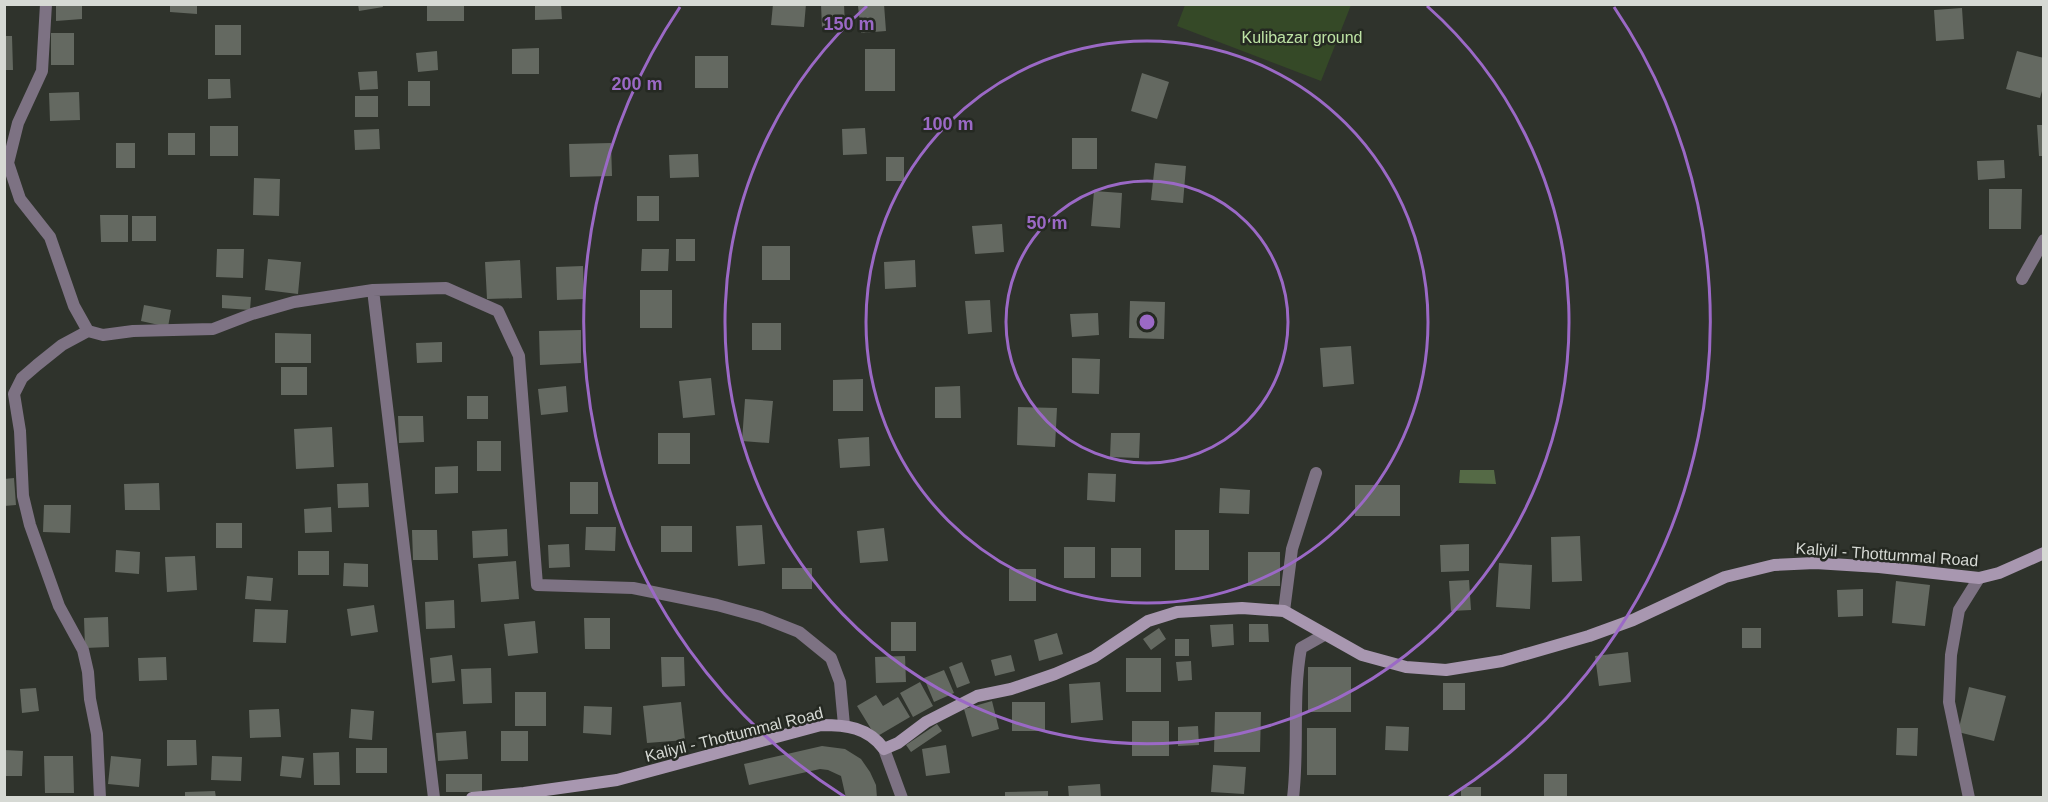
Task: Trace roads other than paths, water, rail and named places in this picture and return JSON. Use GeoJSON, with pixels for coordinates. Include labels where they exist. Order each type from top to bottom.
{"type":"FeatureCollection","features":[{"type":"Feature","properties":{"kind":"main road","name":"Kaliyil - Thottummal Road"},"geometry":{"type":"LineString","coordinates":[[472,798],[617,780],[821,725],[844,725],[865,732],[884,749],[898,743],[926,722],[977,696],[1022,685],[1094,657],[1148,621],[1177,612],[1242,608],[1284,611],[1362,655],[1406,667],[1446,670],[1502,661],[1589,636],[1633,620],[1725,577],[1774,565],[1815,563],[1880,567],[1978,578],[1999,573],[2043,553]]}},
{"type":"Feature","properties":{"kind":"street"},"geometry":{"type":"LineString","coordinates":[[46,4],[42,71],[18,123],[8,163],[20,199],[50,237],[74,306],[88,331]]}},
{"type":"Feature","properties":{"kind":"street"},"geometry":{"type":"LineString","coordinates":[[2022,279],[2043,240]]}},
{"type":"Feature","properties":{"kind":"street"},"geometry":{"type":"LineString","coordinates":[[100,798],[97,734],[86,661],[83,650],[59,606],[30,525],[23,496],[20,430],[14,394],[22,378],[62,345],[88,331],[103,335],[133,331],[213,329],[252,314],[294,302],[373,290],[447,288],[498,311],[519,356],[537,585],[633,588],[717,605],[761,617],[799,632],[831,658],[840,682],[844,725]]}},
{"type":"Feature","properties":{"kind":"street"},"geometry":{"type":"LineString","coordinates":[[373,290],[434,798]]}},
{"type":"Feature","properties":{"kind":"street"},"geometry":{"type":"LineString","coordinates":[[1284,611],[1292,549],[1316,473]]}},
{"type":"Feature","properties":{"kind":"street"},"geometry":{"type":"LineString","coordinates":[[1969,798],[1949,702],[1951,655],[1959,610],[1978,578]]}},
{"type":"Feature","properties":{"kind":"street"},"geometry":{"type":"LineString","coordinates":[[1293,798],[1296,697],[1301,648],[1324,635]]}},
{"type":"Feature","properties":{"kind":"street"},"geometry":{"type":"LineString","coordinates":[[884,749],[902,798]]}},
{"type":"Feature","properties":{"kind":"park label","name":"Kulibazar ground"},"geometry":{"type":"Point","coordinates":[1302,37]}}]}
